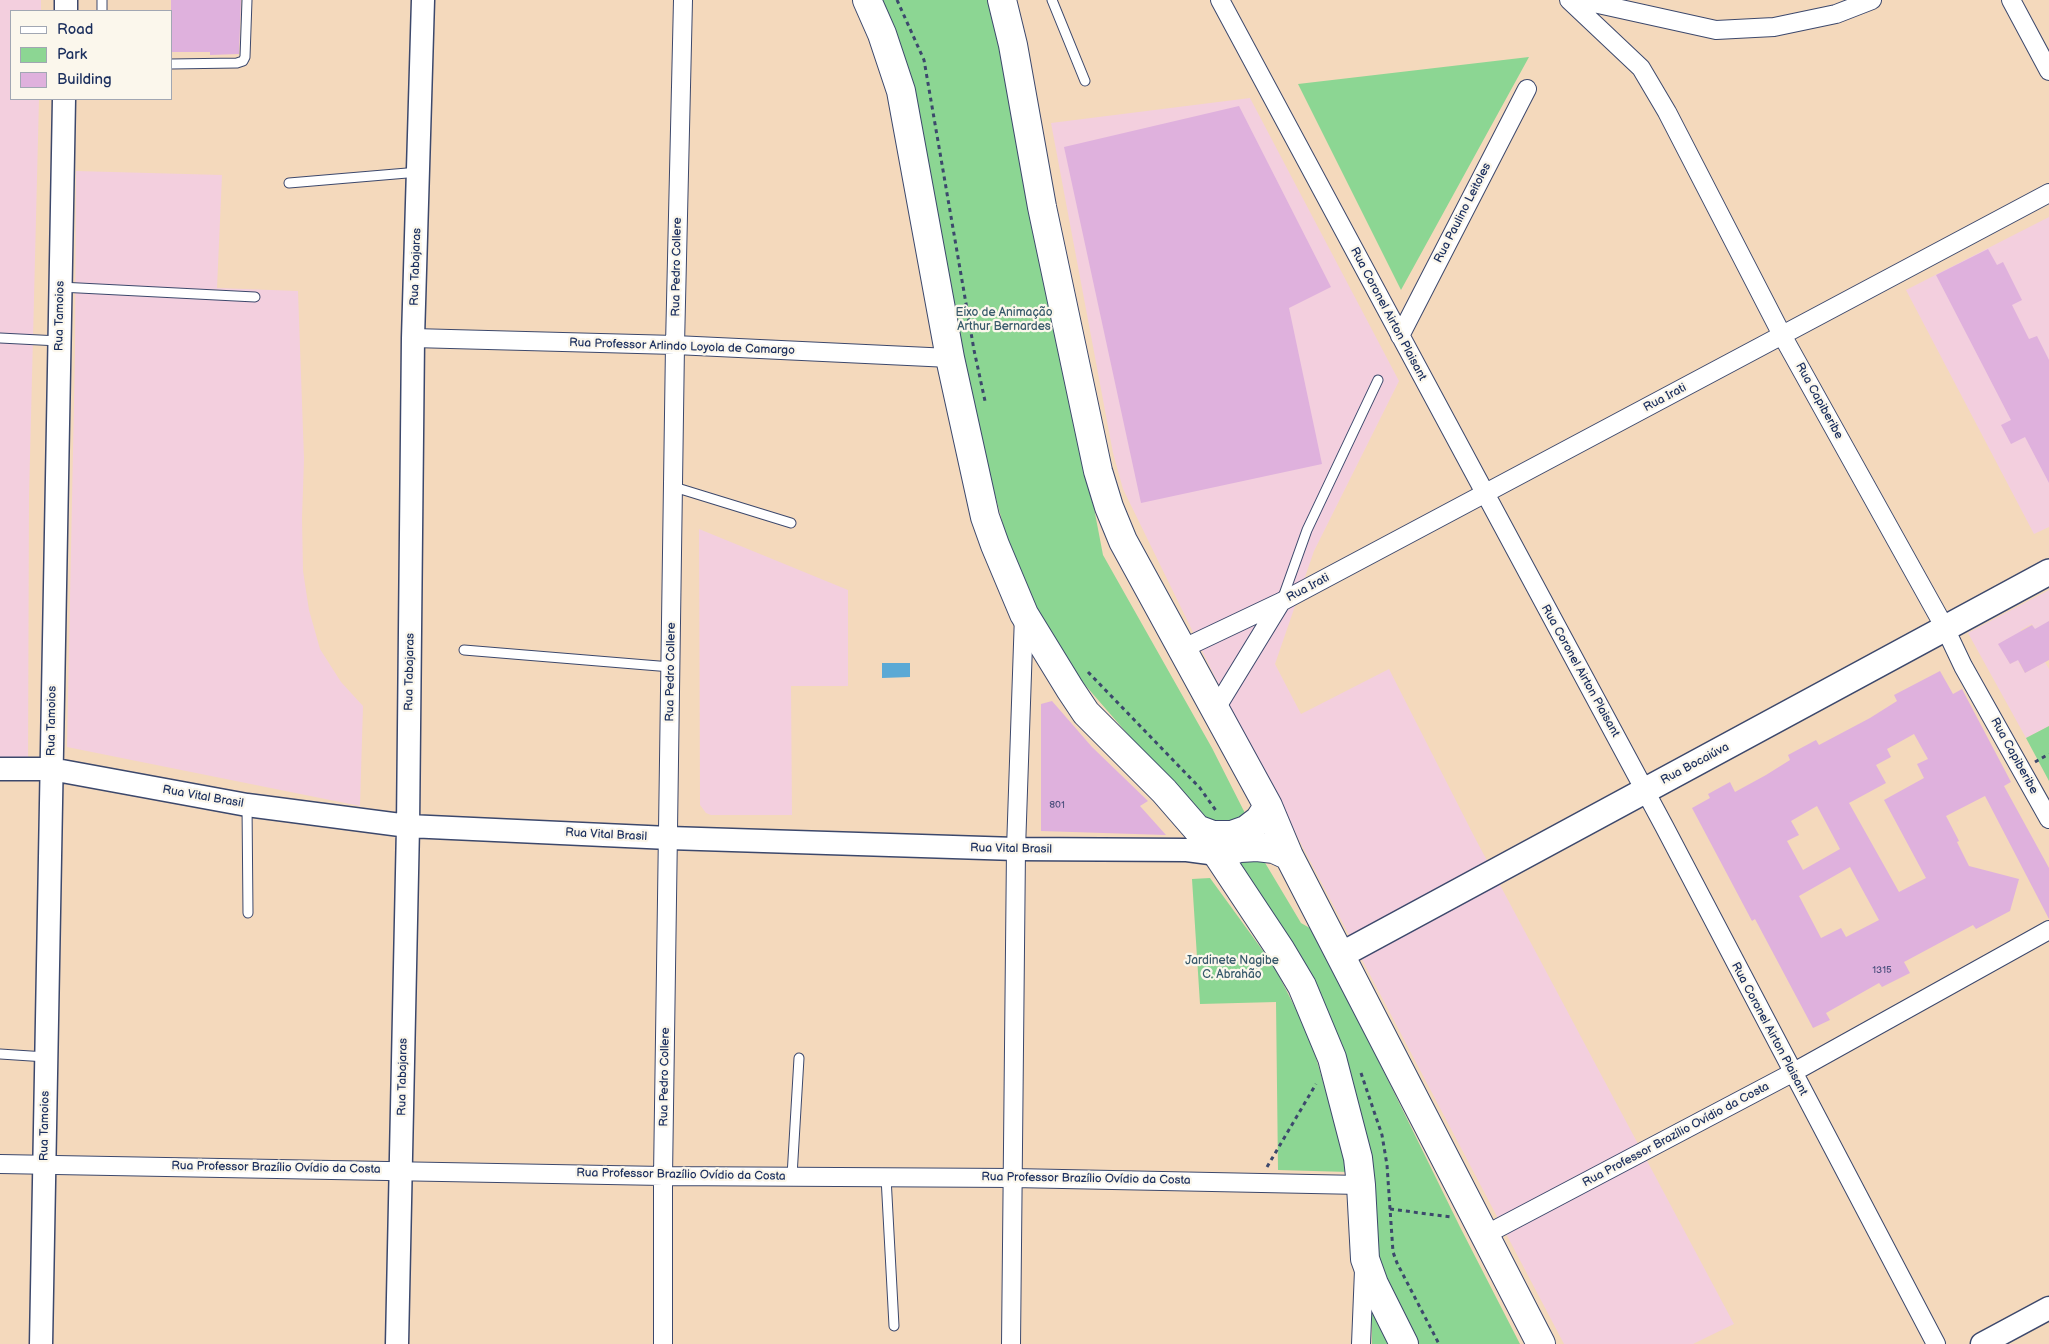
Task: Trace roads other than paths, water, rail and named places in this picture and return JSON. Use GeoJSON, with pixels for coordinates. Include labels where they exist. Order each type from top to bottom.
{"type":"FeatureCollection","features":[{"type":"Feature","properties":{"kind":"main road"},"geometry":{"type":"LineString","coordinates":[[867,0],[882,34],[902,91],[950,358],[985,518],[1024,614],[1086,712],[1164,792],[1208,822],[1213,835],[1232,835],[1246,830],[1259,820],[1268,806]]}},
{"type":"Feature","properties":{"kind":"main road"},"geometry":{"type":"LineString","coordinates":[[1002,0],[1013,44],[1042,207],[1098,471],[1109,507],[1123,541],[1268,806],[1289,856],[1541,1344]]}},
{"type":"Feature","properties":{"kind":"main road","name":"Rua Bocaiúva"},"geometry":{"type":"LineString","coordinates":[[1341,955],[2049,572]]}},
{"type":"Feature","properties":{"kind":"main road"},"geometry":{"type":"LineString","coordinates":[[1208,822],[1216,854],[1280,949],[1302,986],[1332,1058],[1358,1158],[1365,1259],[1374,1284],[1404,1344]]}},
{"type":"Feature","properties":{"kind":"main road"},"geometry":{"type":"LineString","coordinates":[[1216,854],[1240,848],[1257,847],[1274,850],[1289,856]]}},
{"type":"Feature","properties":{"kind":"street","name":"Rua Tabajaras"},"geometry":{"type":"LineString","coordinates":[[397,1344],[408,826],[413,338],[423,0]]}},
{"type":"Feature","properties":{"kind":"street","name":"Rua Pedro Collere"},"geometry":{"type":"LineString","coordinates":[[663,1344],[663,1176],[675,345],[683,0]]}},
{"type":"Feature","properties":{"kind":"street","name":"Rua Coronel Airton Plaisant"},"geometry":{"type":"LineString","coordinates":[[1220,0],[1645,791],[1936,1344]]}},
{"type":"Feature","properties":{"kind":"street","name":"Rua Capiberibe"},"geometry":{"type":"LineString","coordinates":[[1569,0],[1641,68],[1667,112],[1782,335],[1945,628],[1962,666],[2049,819]]}},
{"type":"Feature","properties":{"kind":"street"},"geometry":{"type":"LineString","coordinates":[[1580,0],[1716,30],[1774,27],[1836,14],[1872,0]]}},
{"type":"Feature","properties":{"kind":"street"},"geometry":{"type":"LineString","coordinates":[[2011,0],[2049,71]]}},
{"type":"Feature","properties":{"kind":"street","name":"Rua Paulino Leitoles"},"geometry":{"type":"LineString","coordinates":[[1400,336],[1527,89]]}},
{"type":"Feature","properties":{"kind":"street","name":"Rua Tamoios"},"geometry":{"type":"LineString","coordinates":[[41,1344],[64,100]]}},
{"type":"Feature","properties":{"kind":"street","name":"Rua Irati"},"geometry":{"type":"LineString","coordinates":[[1182,649],[1281,602],[2049,193]]}},
{"type":"Feature","properties":{"kind":"street","name":"Rua Professor Arlindo Loyola de Camargo"},"geometry":{"type":"LineString","coordinates":[[413,338],[675,345],[950,358]]}},
{"type":"Feature","properties":{"kind":"street","name":"Rua Irati"},"geometry":{"type":"LineString","coordinates":[[1215,710],[1281,602]]}},
{"type":"Feature","properties":{"kind":"street"},"geometry":{"type":"LineString","coordinates":[[1011,1344],[1016,849],[1024,614]]}},
{"type":"Feature","properties":{"kind":"street","name":"Rua Vital Brasil"},"geometry":{"type":"LineString","coordinates":[[0,769],[51,770],[247,804],[408,826],[668,838],[1016,849],[1187,850],[1216,854]]}},
{"type":"Feature","properties":{"kind":"street","name":"Rua Professor Brazílio Ovídio da Costa"},"geometry":{"type":"LineString","coordinates":[[1481,1228],[1792,1073],[2049,930]]}},
{"type":"Feature","properties":{"kind":"street","name":"Rua Professor Brazílio Ovídio da Costa"},"geometry":{"type":"LineString","coordinates":[[0,1164],[663,1176],[1013,1178],[1258,1182],[1362,1195]]}},
{"type":"Feature","properties":{"kind":"street"},"geometry":{"type":"LineString","coordinates":[[1361,1344],[1365,1259]]}},
{"type":"Feature","properties":{"kind":"street"},"geometry":{"type":"LineString","coordinates":[[1982,1344],[2049,1308]]}},
{"type":"Feature","properties":{"kind":"lane"},"geometry":{"type":"LineString","coordinates":[[172,64],[237,63],[243,60],[245,57],[247,0]]}},
{"type":"Feature","properties":{"kind":"lane"},"geometry":{"type":"LineString","coordinates":[[1052,0],[1085,81]]}},
{"type":"Feature","properties":{"kind":"lane"},"geometry":{"type":"LineString","coordinates":[[289,183],[419,172]]}},
{"type":"Feature","properties":{"kind":"lane"},"geometry":{"type":"LineString","coordinates":[[60,287],[255,297]]}},
{"type":"Feature","properties":{"kind":"lane"},"geometry":{"type":"LineString","coordinates":[[0,338],[59,341]]}},
{"type":"Feature","properties":{"kind":"lane"},"geometry":{"type":"LineString","coordinates":[[1281,602],[1307,530],[1378,380]]}},
{"type":"Feature","properties":{"kind":"lane"},"geometry":{"type":"LineString","coordinates":[[674,487],[791,523]]}},
{"type":"Feature","properties":{"kind":"lane"},"geometry":{"type":"LineString","coordinates":[[464,650],[671,667]]}},
{"type":"Feature","properties":{"kind":"lane"},"geometry":{"type":"LineString","coordinates":[[247,804],[248,913]]}},
{"type":"Feature","properties":{"kind":"lane"},"geometry":{"type":"LineString","coordinates":[[0,1054],[46,1057]]}},
{"type":"Feature","properties":{"kind":"lane"},"geometry":{"type":"LineString","coordinates":[[792,1176],[799,1058]]}},
{"type":"Feature","properties":{"kind":"lane"},"geometry":{"type":"LineString","coordinates":[[886,1177],[894,1326]]}},
{"type":"Feature","properties":{"kind":"water"},"geometry":{"type":"Polygon","coordinates":[[[882,663],[910,663],[910,677],[882,678],[882,663]]]}},
{"type":"Feature","properties":{"kind":"park label","name":"Eixo de Animação Arthur Bernardes"},"geometry":{"type":"Point","coordinates":[1004,320]}},
{"type":"Feature","properties":{"kind":"park label","name":"Jardinete Nagibe C. Abrahão"},"geometry":{"type":"Point","coordinates":[1232,968]}}]}
